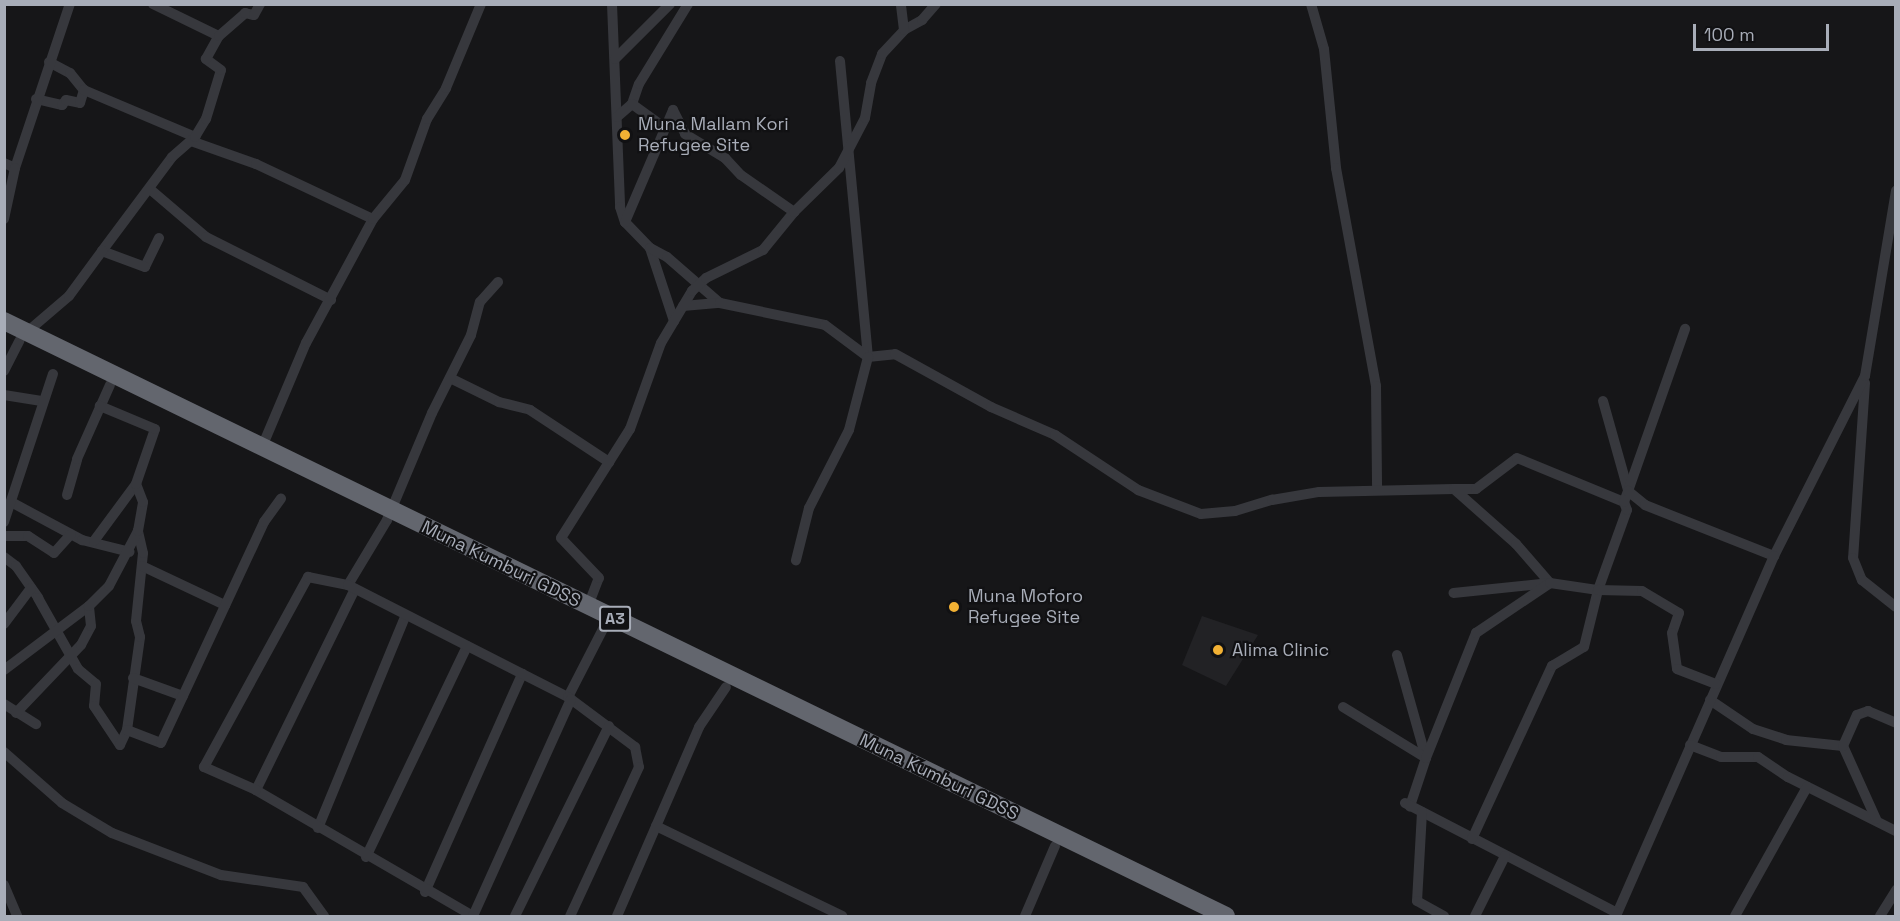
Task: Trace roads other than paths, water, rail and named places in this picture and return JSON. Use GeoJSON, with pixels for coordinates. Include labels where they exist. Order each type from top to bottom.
{"type":"FeatureCollection","features":[{"type":"Feature","properties":{"kind":"highway","name":"Muna Kumburi GDSS"},"geometry":{"type":"LineString","coordinates":[[4,321],[17,336],[110,384],[588,606],[1226,916]]}},
{"type":"Feature","properties":{"kind":"highway","name":"Muna Kumburi GDSS"},"geometry":{"type":"LineString","coordinates":[[17,336],[262,447],[604,627],[1199,916]]}},
{"type":"Feature","properties":{"kind":"street"},"geometry":{"type":"LineString","coordinates":[[4,219],[15,168],[36,99],[70,4]]}},
{"type":"Feature","properties":{"kind":"street"},"geometry":{"type":"LineString","coordinates":[[153,4],[219,36]]}},
{"type":"Feature","properties":{"kind":"street"},"geometry":{"type":"LineString","coordinates":[[4,371],[17,336],[69,296],[151,190],[172,157],[193,139],[206,119],[220,70],[206,58],[219,36],[245,13],[254,15],[260,4]]}},
{"type":"Feature","properties":{"kind":"street"},"geometry":{"type":"LineString","coordinates":[[262,447],[306,343],[373,219],[405,180],[427,119],[446,88],[481,4]]}},
{"type":"Feature","properties":{"kind":"street"},"geometry":{"type":"LineString","coordinates":[[612,4],[620,207],[625,222],[650,248],[667,257],[720,303]]}},
{"type":"Feature","properties":{"kind":"street"},"geometry":{"type":"LineString","coordinates":[[615,59],[670,4]]}},
{"type":"Feature","properties":{"kind":"street"},"geometry":{"type":"LineString","coordinates":[[617,117],[632,104],[639,84],[688,4]]}},
{"type":"Feature","properties":{"kind":"street"},"geometry":{"type":"LineString","coordinates":[[901,4],[904,30]]}},
{"type":"Feature","properties":{"kind":"street"},"geometry":{"type":"LineString","coordinates":[[588,606],[598,578],[561,538],[630,429],[661,343],[683,306],[699,285],[763,250],[794,212],[839,168],[865,118],[871,83],[882,54],[904,30],[922,20],[936,4]]}},
{"type":"Feature","properties":{"kind":"street"},"geometry":{"type":"LineString","coordinates":[[1311,4],[1324,49],[1336,168],[1376,386],[1377,489]]}},
{"type":"Feature","properties":{"kind":"street"},"geometry":{"type":"LineString","coordinates":[[796,560],[809,508],[849,430],[867,357],[840,61]]}},
{"type":"Feature","properties":{"kind":"street"},"geometry":{"type":"LineString","coordinates":[[49,62],[70,73],[84,90],[193,139],[256,164],[373,219]]}},
{"type":"Feature","properties":{"kind":"street"},"geometry":{"type":"LineString","coordinates":[[36,99],[62,105],[66,100],[80,103],[84,90]]}},
{"type":"Feature","properties":{"kind":"street"},"geometry":{"type":"LineString","coordinates":[[632,104],[665,128]]}},
{"type":"Feature","properties":{"kind":"street"},"geometry":{"type":"LineString","coordinates":[[625,222],[673,110],[685,134],[725,158],[741,175],[794,212]]}},
{"type":"Feature","properties":{"kind":"street"},"geometry":{"type":"LineString","coordinates":[[4,163],[15,168]]}},
{"type":"Feature","properties":{"kind":"street"},"geometry":{"type":"LineString","coordinates":[[151,190],[206,237],[331,300]]}},
{"type":"Feature","properties":{"kind":"street"},"geometry":{"type":"LineString","coordinates":[[1896,191],[1865,376],[1853,558],[1862,580],[1896,607]]}},
{"type":"Feature","properties":{"kind":"street"},"geometry":{"type":"LineString","coordinates":[[102,251],[145,267],[159,238]]}},
{"type":"Feature","properties":{"kind":"street"},"geometry":{"type":"LineString","coordinates":[[650,248],[674,321]]}},
{"type":"Feature","properties":{"kind":"street"},"geometry":{"type":"LineString","coordinates":[[256,790],[352,587],[389,515],[471,335],[480,302],[498,282]]}},
{"type":"Feature","properties":{"kind":"street"},"geometry":{"type":"LineString","coordinates":[[683,306],[720,303],[825,325],[867,357],[895,354],[991,407],[1055,435],[1138,490],[1201,514],[1235,512],[1272,500],[1319,492],[1377,489],[1476,489],[1517,458],[1624,502]]}},
{"type":"Feature","properties":{"kind":"street"},"geometry":{"type":"LineString","coordinates":[[1472,839],[1552,666],[1584,647],[1598,590],[1627,510],[1624,502],[1685,329]]}},
{"type":"Feature","properties":{"kind":"street"},"geometry":{"type":"LineString","coordinates":[[4,522],[33,442],[42,401],[53,374]]}},
{"type":"Feature","properties":{"kind":"street"},"geometry":{"type":"LineString","coordinates":[[1550,583],[1476,633],[1408,804],[1617,915],[1716,684],[1774,556],[1865,376]]}},
{"type":"Feature","properties":{"kind":"street"},"geometry":{"type":"LineString","coordinates":[[450,378],[499,402],[530,410],[609,462]]}},
{"type":"Feature","properties":{"kind":"street"},"geometry":{"type":"LineString","coordinates":[[67,495],[77,459],[110,384]]}},
{"type":"Feature","properties":{"kind":"street"},"geometry":{"type":"LineString","coordinates":[[4,395],[42,401]]}},
{"type":"Feature","properties":{"kind":"street"},"geometry":{"type":"LineString","coordinates":[[1603,400],[1628,491],[1645,505],[1774,556]]}},
{"type":"Feature","properties":{"kind":"street"},"geometry":{"type":"LineString","coordinates":[[94,541],[136,484],[155,429],[100,406]]}},
{"type":"Feature","properties":{"kind":"street"},"geometry":{"type":"LineString","coordinates":[[4,670],[89,606],[109,586],[138,531],[143,502],[136,484]]}},
{"type":"Feature","properties":{"kind":"street"},"geometry":{"type":"LineString","coordinates":[[1454,489],[1516,544],[1550,583]]}},
{"type":"Feature","properties":{"kind":"street"},"geometry":{"type":"LineString","coordinates":[[126,730],[161,743],[264,522],[281,500]]}},
{"type":"Feature","properties":{"kind":"street"},"geometry":{"type":"LineString","coordinates":[[11,502],[71,534],[126,552],[143,553]]}},
{"type":"Feature","properties":{"kind":"street"},"geometry":{"type":"LineString","coordinates":[[4,557],[16,566],[31,588],[70,658],[96,684],[94,706],[117,744],[120,745],[126,730],[140,637],[136,621],[143,553],[138,531]]}},
{"type":"Feature","properties":{"kind":"street"},"geometry":{"type":"LineString","coordinates":[[4,536],[28,536],[54,553],[71,534]]}},
{"type":"Feature","properties":{"kind":"street"},"geometry":{"type":"LineString","coordinates":[[142,566],[225,605]]}},
{"type":"Feature","properties":{"kind":"street"},"geometry":{"type":"LineString","coordinates":[[570,916],[639,767],[635,747],[570,698],[352,587],[308,577],[204,767],[256,790],[425,892],[473,916],[570,698],[604,627]]}},
{"type":"Feature","properties":{"kind":"street"},"geometry":{"type":"LineString","coordinates":[[1454,593],[1550,583],[1598,590],[1642,591],[1679,613],[1672,633],[1677,669],[1716,684]]}},
{"type":"Feature","properties":{"kind":"street"},"geometry":{"type":"LineString","coordinates":[[4,624],[31,588]]}},
{"type":"Feature","properties":{"kind":"street"},"geometry":{"type":"LineString","coordinates":[[16,713],[70,658],[91,626],[89,606]]}},
{"type":"Feature","properties":{"kind":"street"},"geometry":{"type":"LineString","coordinates":[[318,828],[406,615]]}},
{"type":"Feature","properties":{"kind":"street"},"geometry":{"type":"LineString","coordinates":[[366,857],[467,646]]}},
{"type":"Feature","properties":{"kind":"street"},"geometry":{"type":"LineString","coordinates":[[1397,655],[1426,758]]}},
{"type":"Feature","properties":{"kind":"street"},"geometry":{"type":"LineString","coordinates":[[425,892],[522,674]]}},
{"type":"Feature","properties":{"kind":"street"},"geometry":{"type":"LineString","coordinates":[[133,678],[183,696]]}},
{"type":"Feature","properties":{"kind":"street"},"geometry":{"type":"LineString","coordinates":[[616,916],[699,727],[726,687]]}},
{"type":"Feature","properties":{"kind":"street"},"geometry":{"type":"LineString","coordinates":[[1710,700],[1753,729],[1775,736],[1843,746]]}},
{"type":"Feature","properties":{"kind":"street"},"geometry":{"type":"LineString","coordinates":[[4,704],[36,724]]}},
{"type":"Feature","properties":{"kind":"street"},"geometry":{"type":"LineString","coordinates":[[1343,706],[1426,758]]}},
{"type":"Feature","properties":{"kind":"street"},"geometry":{"type":"LineString","coordinates":[[1876,819],[1843,746],[1857,715],[1868,711],[1896,723]]}},
{"type":"Feature","properties":{"kind":"street"},"geometry":{"type":"LineString","coordinates":[[515,916],[609,726]]}},
{"type":"Feature","properties":{"kind":"street"},"geometry":{"type":"LineString","coordinates":[[1690,745],[1721,757],[1758,757],[1807,787],[1876,819],[1896,831]]}},
{"type":"Feature","properties":{"kind":"street"},"geometry":{"type":"LineString","coordinates":[[4,752],[62,803],[112,833],[221,875],[303,887],[324,916]]}},
{"type":"Feature","properties":{"kind":"street"},"geometry":{"type":"LineString","coordinates":[[1735,916],[1807,787]]}},
{"type":"Feature","properties":{"kind":"street"},"geometry":{"type":"LineString","coordinates":[[1422,812],[1417,901],[1444,916]]}},
{"type":"Feature","properties":{"kind":"street"},"geometry":{"type":"LineString","coordinates":[[656,826],[842,916]]}},
{"type":"Feature","properties":{"kind":"street"},"geometry":{"type":"LineString","coordinates":[[1025,916],[1055,846]]}},
{"type":"Feature","properties":{"kind":"street"},"geometry":{"type":"LineString","coordinates":[[1475,916],[1505,856]]}},
{"type":"Feature","properties":{"kind":"street"},"geometry":{"type":"LineString","coordinates":[[4,885],[17,916]]}},
{"type":"Feature","properties":{"kind":"street"},"geometry":{"type":"LineString","coordinates":[[1880,916],[1896,890]]}},
{"type":"Feature","properties":{"kind":"place","name":"Muna Mallam Kori Refugee Site"},"geometry":{"type":"Point","coordinates":[625,135]}},
{"type":"Feature","properties":{"kind":"place","name":"Muna Moforo Refugee Site"},"geometry":{"type":"Point","coordinates":[954,607]}},
{"type":"Feature","properties":{"kind":"place","name":"Alima Clinic"},"geometry":{"type":"Point","coordinates":[1218,650]}}]}
